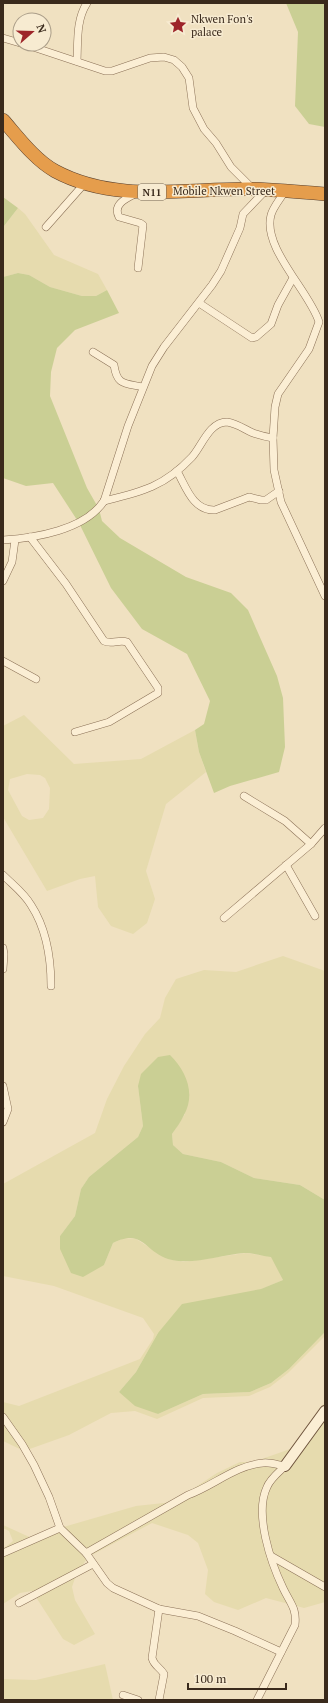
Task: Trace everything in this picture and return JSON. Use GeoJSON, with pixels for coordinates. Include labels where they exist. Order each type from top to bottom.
{"type":"FeatureCollection","features":[{"type":"Feature","properties":{"kind":"highway","name":"Mobile Nkwen Street"},"geometry":{"type":"LineString","coordinates":[[3,120],[30,150],[54,170],[84,184],[139,192],[259,190],[325,194]]}},
{"type":"Feature","properties":{"kind":"street"},"geometry":{"type":"LineString","coordinates":[[77,61],[79,25],[81,15],[87,3]]}},
{"type":"Feature","properties":{"kind":"street"},"geometry":{"type":"LineString","coordinates":[[3,540],[15,540],[53,532],[79,523],[90,517],[99,509],[104,501],[126,432],[152,366],[164,347],[199,303],[221,271],[240,228],[243,214],[259,190],[231,167],[224,154],[197,118],[193,108],[188,78],[182,67],[174,60],[164,57],[150,58],[112,71],[105,71],[49,52]]}},
{"type":"Feature","properties":{"kind":"street"},"geometry":{"type":"LineString","coordinates":[[46,227],[84,184]]}},
{"type":"Feature","properties":{"kind":"street"},"geometry":{"type":"LineString","coordinates":[[285,191],[271,214],[270,226],[272,238],[293,278],[322,324],[309,349],[278,394],[275,407],[273,438],[274,470],[278,492],[290,524],[325,596]]}},
{"type":"Feature","properties":{"kind":"street"},"geometry":{"type":"LineString","coordinates":[[138,268],[143,225],[119,217],[116,213],[117,208],[125,199],[139,192]]}},
{"type":"Feature","properties":{"kind":"street"},"geometry":{"type":"LineString","coordinates":[[199,303],[252,338],[256,337],[271,324],[278,305],[293,278]]}},
{"type":"Feature","properties":{"kind":"street"},"geometry":{"type":"LineString","coordinates":[[93,352],[114,365],[117,379],[121,382],[143,387]]}},
{"type":"Feature","properties":{"kind":"street"},"geometry":{"type":"LineString","coordinates":[[104,501],[152,488],[163,482],[194,456],[210,431],[217,425],[226,422],[273,438]]}},
{"type":"Feature","properties":{"kind":"street"},"geometry":{"type":"LineString","coordinates":[[177,471],[193,501],[199,507],[208,510],[215,510],[249,498],[266,500],[278,492]]}},
{"type":"Feature","properties":{"kind":"street"},"geometry":{"type":"LineString","coordinates":[[30,537],[66,584],[104,641],[108,643],[127,642],[158,688],[158,694],[109,722],[75,732]]}},
{"type":"Feature","properties":{"kind":"street"},"geometry":{"type":"LineString","coordinates":[[3,581],[12,562],[15,540]]}},
{"type":"Feature","properties":{"kind":"street"},"geometry":{"type":"LineString","coordinates":[[3,661],[36,679]]}},
{"type":"Feature","properties":{"kind":"street"},"geometry":{"type":"LineString","coordinates":[[244,796],[285,821],[311,844]]}},
{"type":"Feature","properties":{"kind":"street"},"geometry":{"type":"LineString","coordinates":[[224,918],[311,844],[325,828]]}},
{"type":"Feature","properties":{"kind":"street"},"geometry":{"type":"LineString","coordinates":[[286,865],[315,916]]}},
{"type":"Feature","properties":{"kind":"street"},"geometry":{"type":"LineString","coordinates":[[3,875],[26,897],[40,921],[49,958],[51,986]]}},
{"type":"Feature","properties":{"kind":"street"},"geometry":{"type":"LineString","coordinates":[[3,948],[3,969]]}},
{"type":"Feature","properties":{"kind":"street"},"geometry":{"type":"LineString","coordinates":[[3,1086],[8,1109],[3,1122]]}},
{"type":"Feature","properties":{"kind":"street"},"geometry":{"type":"LineString","coordinates":[[257,1700],[295,1625],[295,1610],[282,1588],[264,1533],[262,1515],[263,1502],[267,1486],[285,1466],[325,1411]]}},
{"type":"Feature","properties":{"kind":"street"},"geometry":{"type":"LineString","coordinates":[[3,1417],[22,1444],[34,1465],[49,1497],[60,1528],[86,1553],[107,1583],[113,1588],[159,1609],[198,1616],[281,1652]]}},
{"type":"Feature","properties":{"kind":"street"},"geometry":{"type":"LineString","coordinates":[[86,1553],[188,1495],[235,1471],[250,1465],[264,1462],[285,1466]]}},
{"type":"Feature","properties":{"kind":"street"},"geometry":{"type":"LineString","coordinates":[[3,1553],[60,1528]]}},
{"type":"Feature","properties":{"kind":"street"},"geometry":{"type":"LineString","coordinates":[[271,1556],[325,1587]]}},
{"type":"Feature","properties":{"kind":"street"},"geometry":{"type":"LineString","coordinates":[[19,1603],[93,1564]]}},
{"type":"Feature","properties":{"kind":"street"},"geometry":{"type":"LineString","coordinates":[[159,1609],[152,1658],[154,1664],[162,1670],[164,1674],[159,1700]]}},
{"type":"Feature","properties":{"kind":"street"},"geometry":{"type":"LineString","coordinates":[[123,1695],[138,1700]]}},
{"type":"Feature","properties":{"kind":"shaded area"},"geometry":{"type":"Polygon","coordinates":[[[18,208],[25,214],[54,255],[98,274],[107,290],[96,296],[82,296],[50,287],[29,275],[18,273],[3,277],[4,226],[18,208]]]}},
{"type":"Feature","properties":{"kind":"shaded area"},"geometry":{"type":"Polygon","coordinates":[[[24,715],[74,764],[141,759],[195,730],[199,752],[206,772],[166,804],[146,871],[155,899],[147,923],[133,934],[111,926],[98,907],[95,876],[80,879],[47,891],[3,817],[3,726],[24,715]],[[27,774],[10,779],[8,790],[22,816],[29,820],[43,818],[49,809],[50,788],[45,778],[40,775],[27,774]]]}},
{"type":"Feature","properties":{"kind":"shaded area"},"geometry":{"type":"Polygon","coordinates":[[[283,956],[325,971],[325,1200],[300,1185],[254,1178],[221,1162],[183,1154],[173,1145],[172,1134],[185,1114],[138,1086],[143,1126],[138,1137],[89,1177],[81,1189],[75,1216],[60,1236],[104,1265],[113,1243],[124,1238],[136,1239],[166,1258],[183,1262],[246,1253],[272,1257],[283,1280],[158,1333],[136,1372],[119,1392],[158,1414],[203,1394],[250,1392],[271,1383],[289,1369],[325,1332],[325,1336],[288,1373],[270,1387],[249,1396],[203,1398],[157,1419],[135,1411],[111,1413],[69,1435],[24,1451],[3,1441],[3,1402],[19,1406],[140,1359],[153,1339],[154,1334],[143,1318],[54,1286],[3,1276],[3,1184],[95,1133],[107,1099],[124,1066],[145,1034],[160,1018],[165,998],[176,979],[204,970],[236,972],[283,956]]]}},
{"type":"Feature","properties":{"kind":"shaded area"},"geometry":{"type":"Polygon","coordinates":[[[325,1402],[325,1602],[304,1608],[266,1598],[238,1610],[214,1602],[205,1594],[208,1570],[198,1543],[188,1535],[152,1523],[88,1557],[76,1575],[72,1587],[75,1600],[95,1634],[74,1645],[63,1639],[32,1591],[20,1593],[3,1604],[3,1549],[13,1541],[9,1531],[3,1528],[3,1525],[36,1540],[60,1528],[136,1506],[173,1502],[217,1473],[240,1462],[253,1462],[293,1448],[325,1402]]]}},
{"type":"Feature","properties":{"kind":"shaded area"},"geometry":{"type":"Polygon","coordinates":[[[105,1664],[113,1700],[3,1700],[3,1679],[36,1680],[105,1664]]]}},
{"type":"Feature","properties":{"kind":"green space"},"geometry":{"type":"Polygon","coordinates":[[[286,3],[325,3],[325,127],[309,124],[295,106],[298,32],[286,3]]]}},
{"type":"Feature","properties":{"kind":"green space"},"geometry":{"type":"Polygon","coordinates":[[[3,197],[18,208],[4,226],[3,230],[3,197]]]}},
{"type":"Feature","properties":{"kind":"green space"},"geometry":{"type":"Polygon","coordinates":[[[18,273],[29,275],[50,287],[82,296],[96,296],[107,290],[119,313],[75,330],[57,348],[51,372],[50,396],[87,488],[99,509],[102,521],[120,538],[186,577],[231,593],[248,610],[277,676],[283,698],[285,747],[279,772],[230,786],[214,793],[199,752],[195,730],[204,724],[210,701],[187,654],[142,629],[111,588],[79,523],[53,483],[26,486],[3,478],[3,277],[18,273]]]}},
{"type":"Feature","properties":{"kind":"green space"},"geometry":{"type":"Polygon","coordinates":[[[170,1055],[185,1075],[189,1091],[188,1107],[172,1134],[173,1145],[183,1154],[221,1162],[254,1178],[300,1185],[325,1200],[325,1332],[289,1369],[271,1383],[250,1392],[203,1394],[158,1414],[135,1406],[119,1392],[136,1372],[158,1333],[182,1304],[261,1289],[283,1280],[271,1257],[244,1253],[196,1261],[177,1261],[160,1255],[143,1242],[131,1238],[113,1243],[104,1265],[83,1277],[71,1273],[60,1249],[60,1236],[75,1216],[81,1189],[89,1177],[138,1137],[143,1126],[138,1086],[141,1074],[158,1057],[170,1055]]]}},
{"type":"Feature","properties":{"kind":"place","name":"Nkwen Fon's palace"},"geometry":{"type":"Point","coordinates":[178,25]}}]}
